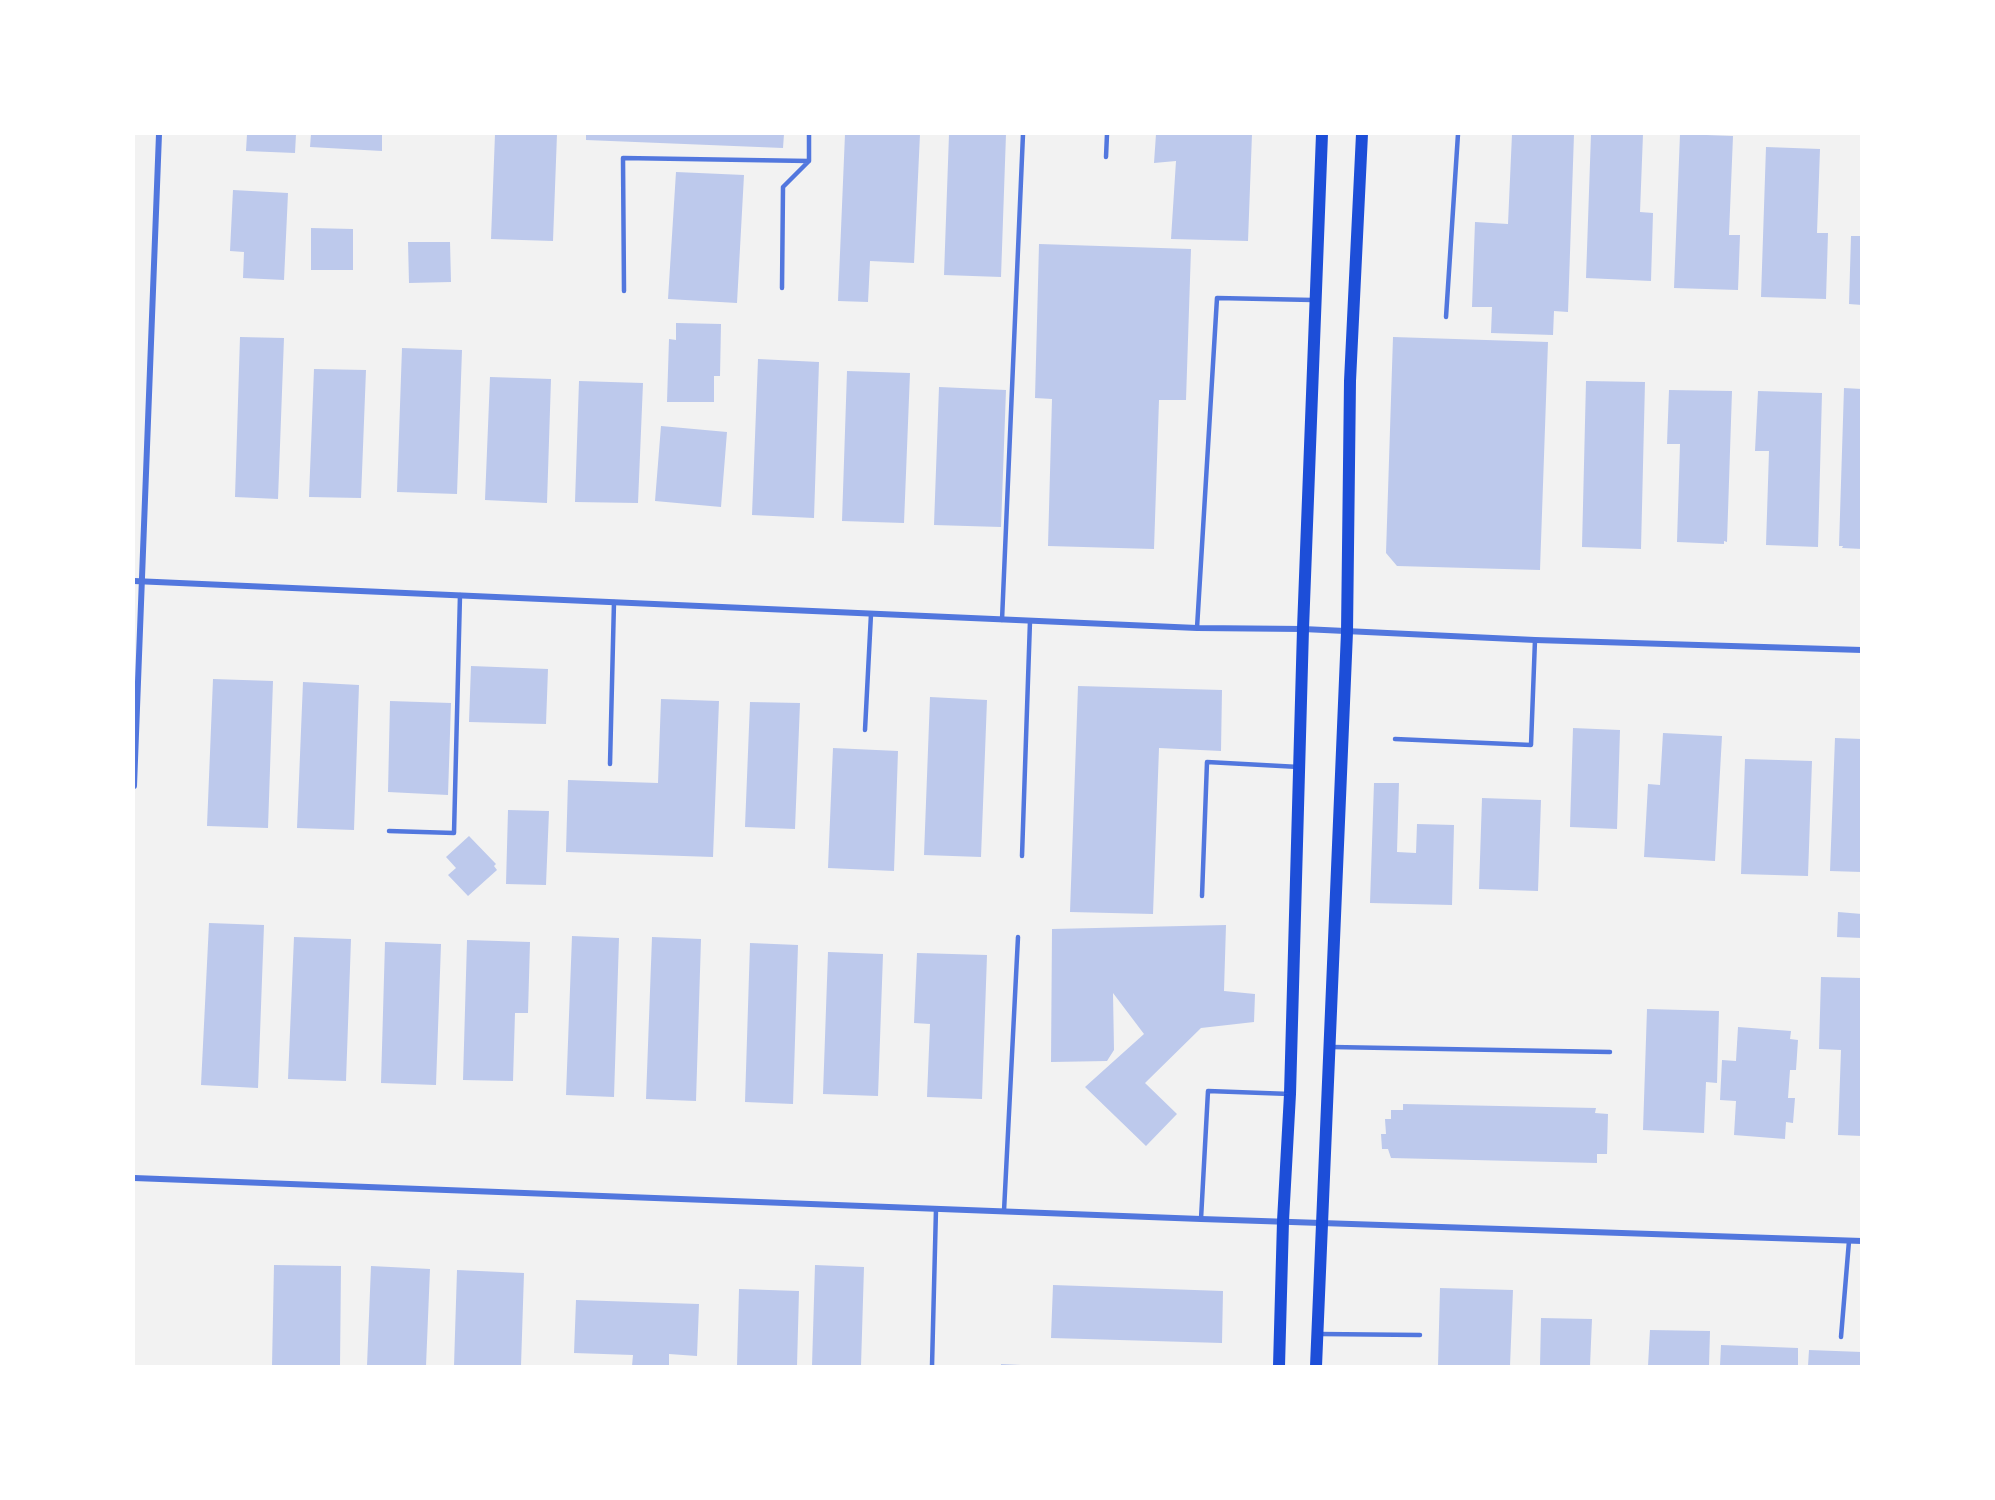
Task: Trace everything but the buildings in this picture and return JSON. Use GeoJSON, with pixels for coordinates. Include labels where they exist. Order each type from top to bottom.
{"type":"FeatureCollection","features":[{"type":"Feature","properties":{"kind":"main road"},"geometry":{"type":"LineString","coordinates":[[1280,1366],[1303,629],[1322,134]]}},
{"type":"Feature","properties":{"kind":"main road"},"geometry":{"type":"LineString","coordinates":[[1316,1366],[1347,632],[1350,381],[1362,134]]}},
{"type":"Feature","properties":{"kind":"street"},"geometry":{"type":"LineString","coordinates":[[134,786],[159,134]]}},
{"type":"Feature","properties":{"kind":"street"},"geometry":{"type":"LineString","coordinates":[[134,581],[1197,628],[1303,629],[1535,640],[1862,650]]}},
{"type":"Feature","properties":{"kind":"street"},"geometry":{"type":"LineString","coordinates":[[134,1178],[1202,1219],[1862,1241]]}},
{"type":"Feature","properties":{"kind":"lane"},"geometry":{"type":"LineString","coordinates":[[782,288],[783,188],[809,161],[809,134]]}},
{"type":"Feature","properties":{"kind":"lane"},"geometry":{"type":"LineString","coordinates":[[1002,620],[1023,134]]}},
{"type":"Feature","properties":{"kind":"lane"},"geometry":{"type":"LineString","coordinates":[[1106,157],[1107,134]]}},
{"type":"Feature","properties":{"kind":"lane"},"geometry":{"type":"LineString","coordinates":[[1446,317],[1458,134]]}},
{"type":"Feature","properties":{"kind":"lane"},"geometry":{"type":"LineString","coordinates":[[624,291],[623,158],[809,161]]}},
{"type":"Feature","properties":{"kind":"lane"},"geometry":{"type":"LineString","coordinates":[[1197,628],[1217,298],[1316,300]]}},
{"type":"Feature","properties":{"kind":"lane"},"geometry":{"type":"LineString","coordinates":[[389,831],[454,833],[460,595]]}},
{"type":"Feature","properties":{"kind":"lane"},"geometry":{"type":"LineString","coordinates":[[610,764],[614,602]]}},
{"type":"Feature","properties":{"kind":"lane"},"geometry":{"type":"LineString","coordinates":[[865,730],[871,614]]}},
{"type":"Feature","properties":{"kind":"lane"},"geometry":{"type":"LineString","coordinates":[[1022,856],[1030,621]]}},
{"type":"Feature","properties":{"kind":"lane"},"geometry":{"type":"LineString","coordinates":[[1395,739],[1531,745],[1535,640]]}},
{"type":"Feature","properties":{"kind":"lane"},"geometry":{"type":"LineString","coordinates":[[1202,896],[1207,762],[1299,767]]}},
{"type":"Feature","properties":{"kind":"lane"},"geometry":{"type":"LineString","coordinates":[[1004,1211],[1018,937]]}},
{"type":"Feature","properties":{"kind":"lane"},"geometry":{"type":"LineString","coordinates":[[1329,1047],[1610,1052]]}},
{"type":"Feature","properties":{"kind":"lane"},"geometry":{"type":"LineString","coordinates":[[1202,1219],[1208,1091],[1290,1094]]}},
{"type":"Feature","properties":{"kind":"lane"},"geometry":{"type":"LineString","coordinates":[[932,1366],[936,1209]]}},
{"type":"Feature","properties":{"kind":"lane"},"geometry":{"type":"LineString","coordinates":[[1841,1336],[1849,1241]]}},
{"type":"Feature","properties":{"kind":"lane"},"geometry":{"type":"LineString","coordinates":[[1317,1335],[1420,1335]]}}]}
